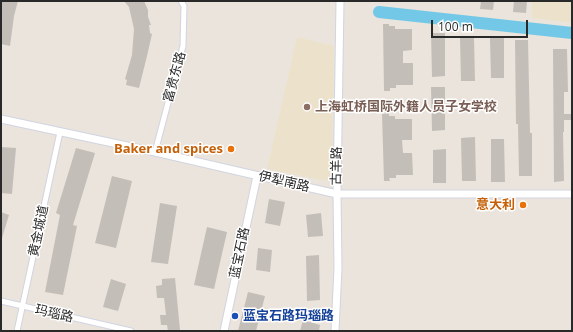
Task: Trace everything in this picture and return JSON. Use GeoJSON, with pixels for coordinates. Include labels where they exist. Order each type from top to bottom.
{"type":"FeatureCollection","features":[{"type":"Feature","properties":{"kind":"street","name":"富贵东路"},"geometry":{"type":"LineString","coordinates":[[155,152],[183,46],[184,6],[181,1]]}},
{"type":"Feature","properties":{"kind":"street","name":"古羊路"},"geometry":{"type":"LineString","coordinates":[[335,331],[338,268],[337,194],[340,1]]}},
{"type":"Feature","properties":{"kind":"street","name":"伊犁南路"},"geometry":{"type":"LineString","coordinates":[[1,119],[155,152],[337,194],[572,194]]}},
{"type":"Feature","properties":{"kind":"street","name":"黄金城道"},"geometry":{"type":"LineString","coordinates":[[17,331],[60,132]]}},
{"type":"Feature","properties":{"kind":"street","name":"蓝宝石路"},"geometry":{"type":"LineString","coordinates":[[224,331],[257,176]]}},
{"type":"Feature","properties":{"kind":"street","name":"玛瑙路"},"geometry":{"type":"LineString","coordinates":[[1,301],[131,331]]}},
{"type":"Feature","properties":{"kind":"shaded area"},"geometry":{"type":"Polygon","coordinates":[[[532,1],[572,1],[572,23],[532,18],[532,1]]]}},
{"type":"Feature","properties":{"kind":"shaded area","name":"上海虹桥国际外籍人员子女学校"},"geometry":{"type":"Polygon","coordinates":[[[297,37],[334,46],[332,172],[326,181],[267,169],[297,37]]]}},
{"type":"Feature","properties":{"kind":"building"},"geometry":{"type":"Polygon","coordinates":[[[1,1],[18,1],[14,16],[10,46],[1,44],[1,1]]]}},
{"type":"Feature","properties":{"kind":"building"},"geometry":{"type":"Polygon","coordinates":[[[124,1],[144,1],[148,10],[148,17],[151,25],[149,25],[150,33],[152,34],[139,88],[126,85],[127,80],[125,79],[132,55],[134,29],[129,7],[124,1]]]}},
{"type":"Feature","properties":{"kind":"building"},"geometry":{"type":"Polygon","coordinates":[[[481,1],[494,1],[493,10],[480,9],[481,1]]]}},
{"type":"Feature","properties":{"kind":"building"},"geometry":{"type":"Polygon","coordinates":[[[514,1],[527,1],[526,13],[513,12],[514,1]]]}},
{"type":"Feature","properties":{"kind":"building"},"geometry":{"type":"Polygon","coordinates":[[[383,24],[395,26],[395,29],[412,29],[412,50],[403,51],[403,63],[413,63],[413,85],[396,85],[396,88],[390,88],[390,91],[384,91],[383,24]]]}},
{"type":"Feature","properties":{"kind":"building"},"geometry":{"type":"Polygon","coordinates":[[[431,33],[445,33],[445,76],[432,77],[431,33]]]}},
{"type":"Feature","properties":{"kind":"building"},"geometry":{"type":"Polygon","coordinates":[[[460,37],[474,37],[475,81],[461,81],[460,37]]]}},
{"type":"Feature","properties":{"kind":"building"},"geometry":{"type":"Polygon","coordinates":[[[504,37],[504,78],[491,78],[490,38],[504,37]]]}},
{"type":"Feature","properties":{"kind":"building"},"geometry":{"type":"Polygon","coordinates":[[[515,40],[528,40],[530,133],[532,133],[532,176],[519,176],[518,124],[516,124],[515,40]]]}},
{"type":"Feature","properties":{"kind":"building"},"geometry":{"type":"Polygon","coordinates":[[[553,49],[567,49],[568,92],[564,92],[564,114],[572,114],[572,120],[564,120],[564,181],[554,182],[553,49]]]}},
{"type":"Feature","properties":{"kind":"building"},"geometry":{"type":"Polygon","coordinates":[[[431,87],[445,87],[445,130],[432,131],[431,87]]]}},
{"type":"Feature","properties":{"kind":"building"},"geometry":{"type":"Polygon","coordinates":[[[389,113],[389,116],[395,116],[395,119],[412,119],[412,140],[402,140],[403,153],[412,153],[413,175],[396,175],[396,178],[389,178],[390,181],[384,181],[382,114],[389,113]]]}},
{"type":"Feature","properties":{"kind":"building"},"geometry":{"type":"Polygon","coordinates":[[[475,137],[476,181],[462,181],[461,138],[475,137]]]}},
{"type":"Feature","properties":{"kind":"building"},"geometry":{"type":"Polygon","coordinates":[[[491,139],[504,139],[505,182],[491,182],[491,139]]]}},
{"type":"Feature","properties":{"kind":"building"},"geometry":{"type":"Polygon","coordinates":[[[1,147],[16,148],[12,194],[1,193],[1,147]]]}},
{"type":"Feature","properties":{"kind":"building"},"geometry":{"type":"Polygon","coordinates":[[[76,148],[95,153],[73,225],[77,226],[63,295],[45,292],[60,215],[56,213],[76,148]]]}},
{"type":"Feature","properties":{"kind":"building"},"geometry":{"type":"Polygon","coordinates":[[[446,149],[446,183],[433,183],[433,150],[446,149]]]}},
{"type":"Feature","properties":{"kind":"building"},"geometry":{"type":"Polygon","coordinates":[[[112,176],[132,181],[116,248],[95,243],[112,176]]]}},
{"type":"Feature","properties":{"kind":"building"},"geometry":{"type":"Polygon","coordinates":[[[269,199],[285,202],[280,226],[265,223],[269,199]]]}},
{"type":"Feature","properties":{"kind":"building"},"geometry":{"type":"Polygon","coordinates":[[[160,203],[177,206],[168,264],[151,262],[160,203]]]}},
{"type":"Feature","properties":{"kind":"building"},"geometry":{"type":"Polygon","coordinates":[[[1,212],[9,215],[2,238],[1,237],[1,212]]]}},
{"type":"Feature","properties":{"kind":"building"},"geometry":{"type":"Polygon","coordinates":[[[321,213],[323,236],[308,237],[306,215],[321,213]]]}},
{"type":"Feature","properties":{"kind":"building"},"geometry":{"type":"Polygon","coordinates":[[[207,227],[227,232],[214,289],[194,285],[207,227]]]}},
{"type":"Feature","properties":{"kind":"building"},"geometry":{"type":"Polygon","coordinates":[[[258,248],[272,250],[270,272],[256,270],[258,248]]]}},
{"type":"Feature","properties":{"kind":"building"},"geometry":{"type":"Polygon","coordinates":[[[319,255],[320,300],[307,301],[306,256],[319,255]]]}},
{"type":"Feature","properties":{"kind":"building"},"geometry":{"type":"Polygon","coordinates":[[[175,278],[180,330],[168,331],[167,325],[161,325],[160,315],[166,315],[164,298],[157,298],[156,286],[162,285],[162,279],[175,278]]]}},
{"type":"Feature","properties":{"kind":"building"},"geometry":{"type":"Polygon","coordinates":[[[111,279],[126,284],[118,311],[103,307],[111,279]]]}},
{"type":"Feature","properties":{"kind":"building"},"geometry":{"type":"Polygon","coordinates":[[[248,292],[265,296],[256,331],[238,331],[248,292]]]}},
{"type":"Feature","properties":{"kind":"building"},"geometry":{"type":"Polygon","coordinates":[[[303,320],[320,325],[319,331],[300,331],[303,320]]]}},
{"type":"Feature","properties":{"kind":"waterway"},"geometry":{"type":"LineString","coordinates":[[379,12],[572,33]]}},
{"type":"Feature","properties":{"kind":"place","name":"上海虹桥国际外籍人员子女学校"},"geometry":{"type":"Point","coordinates":[307,107]}},
{"type":"Feature","properties":{"kind":"place","name":"Baker and spices"},"geometry":{"type":"Point","coordinates":[231,149]}},
{"type":"Feature","properties":{"kind":"place","name":"意大利"},"geometry":{"type":"Point","coordinates":[523,205]}},
{"type":"Feature","properties":{"kind":"place","name":"蓝宝石路玛瑙路"},"geometry":{"type":"Point","coordinates":[235,316]}}]}
